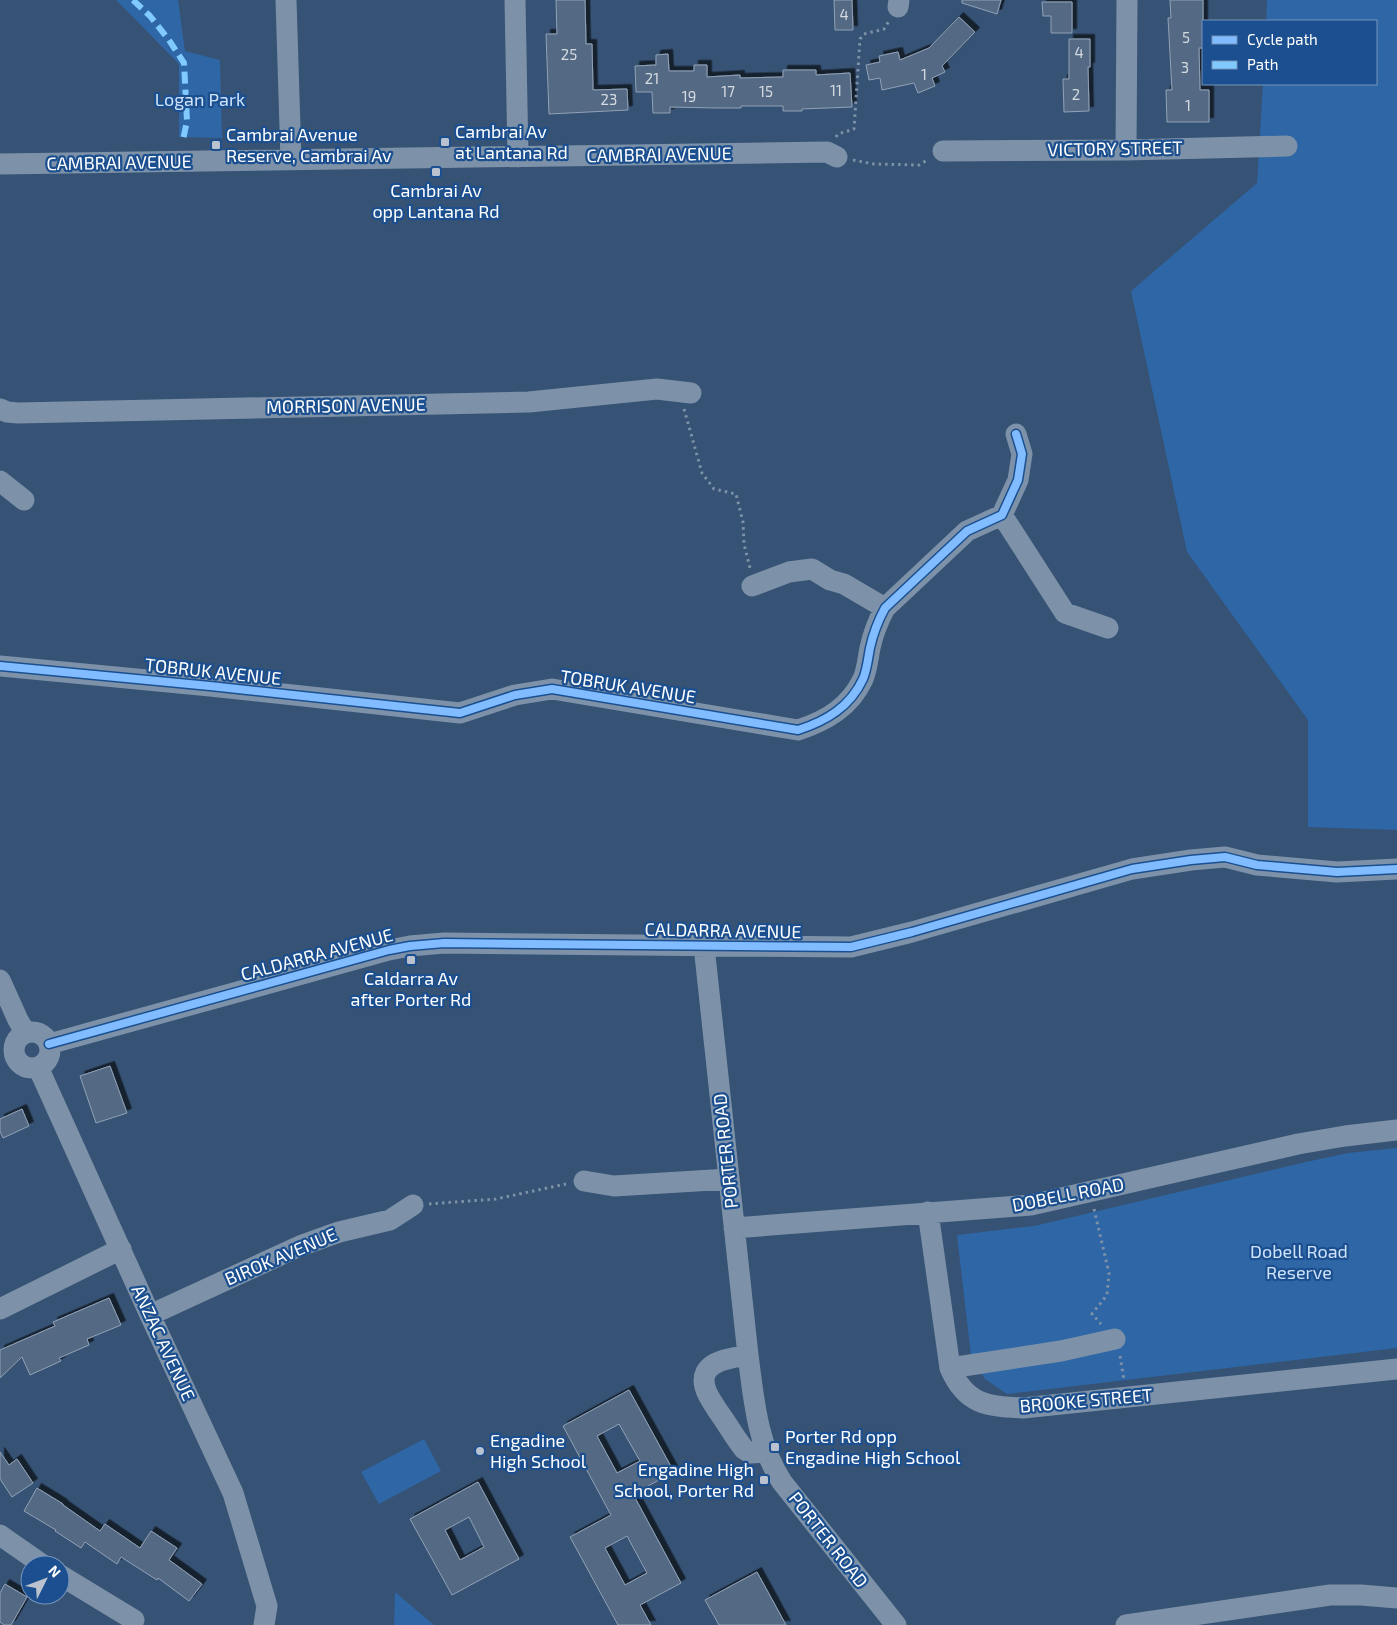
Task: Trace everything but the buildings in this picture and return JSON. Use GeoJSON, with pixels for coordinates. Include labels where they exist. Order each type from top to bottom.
{"type":"FeatureCollection","features":[{"type":"Feature","properties":{"kind":"street"},"geometry":{"type":"LineString","coordinates":[[286,0],[290,160]]}},
{"type":"Feature","properties":{"kind":"street"},"geometry":{"type":"LineString","coordinates":[[515,0],[518,157]]}},
{"type":"Feature","properties":{"kind":"street"},"geometry":{"type":"LineString","coordinates":[[1126,150],[1127,0]]}},
{"type":"Feature","properties":{"kind":"street","name":"VICTORY STREET"},"geometry":{"type":"LineString","coordinates":[[943,151],[1126,150],[1287,146]]}},
{"type":"Feature","properties":{"kind":"street","name":"CAMBRAI AVENUE"},"geometry":{"type":"LineString","coordinates":[[0,164],[832,155]]}},
{"type":"Feature","properties":{"kind":"street","name":"MORRISON AVENUE"},"geometry":{"type":"LineString","coordinates":[[2,416],[529,402],[657,389],[691,393]]}},
{"type":"Feature","properties":{"kind":"street"},"geometry":{"type":"LineString","coordinates":[[1016,434],[1022,454],[1018,480],[1002,515],[1065,613],[1108,628]]}},
{"type":"Feature","properties":{"kind":"street"},"geometry":{"type":"LineString","coordinates":[[0,481],[24,500]]}},
{"type":"Feature","properties":{"kind":"street","name":"TOBRUK AVENUE"},"geometry":{"type":"LineString","coordinates":[[0,666],[460,713],[515,696],[552,689],[798,730],[816,724],[835,714],[850,700],[864,678],[871,645],[885,608],[967,531],[1002,515]]}},
{"type":"Feature","properties":{"kind":"street"},"geometry":{"type":"LineString","coordinates":[[752,586],[789,572],[812,569],[830,580],[844,584],[885,608]]}},
{"type":"Feature","properties":{"kind":"street","name":"CALDARRA AVENUE"},"geometry":{"type":"LineString","coordinates":[[49,1044],[389,950],[410,946],[444,943],[851,947],[959,919],[1132,869],[1191,860],[1225,857],[1257,865],[1337,872],[1397,869]]}},
{"type":"Feature","properties":{"kind":"street","name":"PORTER ROAD"},"geometry":{"type":"LineString","coordinates":[[704,946],[748,1355],[756,1416],[766,1452],[782,1482],[896,1625]]}},
{"type":"Feature","properties":{"kind":"street"},"geometry":{"type":"LineString","coordinates":[[0,980],[18,1020],[26,1032]]}},
{"type":"Feature","properties":{"kind":"street"},"geometry":{"type":"LineString","coordinates":[[26,1032],[40,1033],[49,1044],[49,1056],[46,1062],[38,1067],[31,1068],[7,1056],[16,1040],[26,1032]]}},
{"type":"Feature","properties":{"kind":"street","name":"ANZAC AVENUE"},"geometry":{"type":"LineString","coordinates":[[38,1067],[233,1493],[268,1606],[264,1625]]}},
{"type":"Feature","properties":{"kind":"street","name":"DOBELL ROAD"},"geometry":{"type":"LineString","coordinates":[[734,1228],[1031,1205],[1298,1144],[1397,1130]]}},
{"type":"Feature","properties":{"kind":"street"},"geometry":{"type":"LineString","coordinates":[[584,1181],[614,1186],[729,1179]]}},
{"type":"Feature","properties":{"kind":"street","name":"BIROK AVENUE"},"geometry":{"type":"LineString","coordinates":[[150,1315],[300,1246],[339,1232],[390,1220],[413,1205]]}},
{"type":"Feature","properties":{"kind":"street","name":"BROOKE STREET"},"geometry":{"type":"LineString","coordinates":[[928,1212],[950,1368],[954,1379],[976,1400],[990,1406],[1023,1408],[1397,1369]]}},
{"type":"Feature","properties":{"kind":"street"},"geometry":{"type":"LineString","coordinates":[[0,1309],[121,1249]]}},
{"type":"Feature","properties":{"kind":"street"},"geometry":{"type":"LineString","coordinates":[[950,1368],[1062,1351],[1115,1339]]}},
{"type":"Feature","properties":{"kind":"street"},"geometry":{"type":"LineString","coordinates":[[748,1355],[728,1358],[715,1363],[706,1373],[705,1387],[713,1403],[744,1449],[750,1453],[766,1452]]}},
{"type":"Feature","properties":{"kind":"street"},"geometry":{"type":"LineString","coordinates":[[0,1535],[28,1555]]}},
{"type":"Feature","properties":{"kind":"street"},"geometry":{"type":"LineString","coordinates":[[70,1581],[134,1620]]}},
{"type":"Feature","properties":{"kind":"street"},"geometry":{"type":"LineString","coordinates":[[1126,1625],[1330,1595],[1397,1598]]}},
{"type":"Feature","properties":{"kind":"path"},"geometry":{"type":"LineString","coordinates":[[896,8],[884,29],[864,34],[860,39],[854,129],[838,134],[832,155],[874,164],[918,165],[943,151]]}},
{"type":"Feature","properties":{"kind":"path"},"geometry":{"type":"LineString","coordinates":[[691,393],[682,405],[702,474],[714,489],[736,494],[743,522],[744,544],[750,565],[752,586]]}},
{"type":"Feature","properties":{"kind":"path"},"geometry":{"type":"LineString","coordinates":[[413,1205],[496,1199],[584,1181]]}},
{"type":"Feature","properties":{"kind":"path"},"geometry":{"type":"LineString","coordinates":[[1090,1192],[1110,1273],[1107,1295],[1092,1314],[1115,1339],[1121,1360]]}},
{"type":"Feature","properties":{"kind":"green space","name":"Logan Park"},"geometry":{"type":"Polygon","coordinates":[[[116,0],[178,0],[185,51],[220,60],[222,138],[179,137],[179,64],[116,0]]]}},
{"type":"Feature","properties":{"kind":"green space"},"geometry":{"type":"Polygon","coordinates":[[[1267,0],[1397,0],[1397,830],[1308,827],[1308,720],[1187,552],[1131,291],[1257,183],[1263,85],[1377,85],[1377,20],[1266,20],[1267,0]]]}},
{"type":"Feature","properties":{"kind":"green space","name":"Dobell Road Reserve"},"geometry":{"type":"Polygon","coordinates":[[[1397,1148],[1397,1348],[1007,1394],[985,1379],[971,1356],[957,1235],[1034,1226],[1306,1162],[1348,1153],[1397,1148]]]}},
{"type":"Feature","properties":{"kind":"green space"},"geometry":{"type":"Polygon","coordinates":[[[424,1439],[441,1471],[379,1504],[361,1472],[424,1439]]]}},
{"type":"Feature","properties":{"kind":"green space"},"geometry":{"type":"Polygon","coordinates":[[[395,1592],[434,1625],[394,1625],[395,1592]]]}},
{"type":"Feature","properties":{"kind":"marked path"},"geometry":{"type":"LineString","coordinates":[[133,0],[150,16],[184,63],[187,121],[183,140]]}},
{"type":"Feature","properties":{"kind":"cycle path"},"geometry":{"type":"LineString","coordinates":[[0,666],[460,713],[515,695],[552,689],[798,730],[836,712],[858,689],[866,672],[874,633],[885,608],[967,531],[1002,515],[1018,480],[1022,454],[1016,434]]}},
{"type":"Feature","properties":{"kind":"cycle path"},"geometry":{"type":"LineString","coordinates":[[49,1044],[389,950],[410,946],[444,943],[851,947],[912,932],[1132,869],[1191,860],[1225,857],[1257,865],[1337,872],[1397,869]]}},
{"type":"Feature","properties":{"kind":"place","name":"Cambrai Av at Lantana Rd"},"geometry":{"type":"Point","coordinates":[445,142]}},
{"type":"Feature","properties":{"kind":"place","name":"Cambrai Avenue Reserve, Cambrai Av"},"geometry":{"type":"Point","coordinates":[216,145]}},
{"type":"Feature","properties":{"kind":"place","name":"Cambrai Av opp Lantana Rd"},"geometry":{"type":"Point","coordinates":[436,172]}},
{"type":"Feature","properties":{"kind":"place","name":"Caldarra Av after Porter Rd"},"geometry":{"type":"Point","coordinates":[411,960]}},
{"type":"Feature","properties":{"kind":"place","name":"Porter Rd opp Engadine High School"},"geometry":{"type":"Point","coordinates":[775,1447]}},
{"type":"Feature","properties":{"kind":"place","name":"Engadine High School"},"geometry":{"type":"Point","coordinates":[480,1451]}},
{"type":"Feature","properties":{"kind":"place","name":"Engadine High School, Porter Rd"},"geometry":{"type":"Point","coordinates":[764,1480]}}]}
